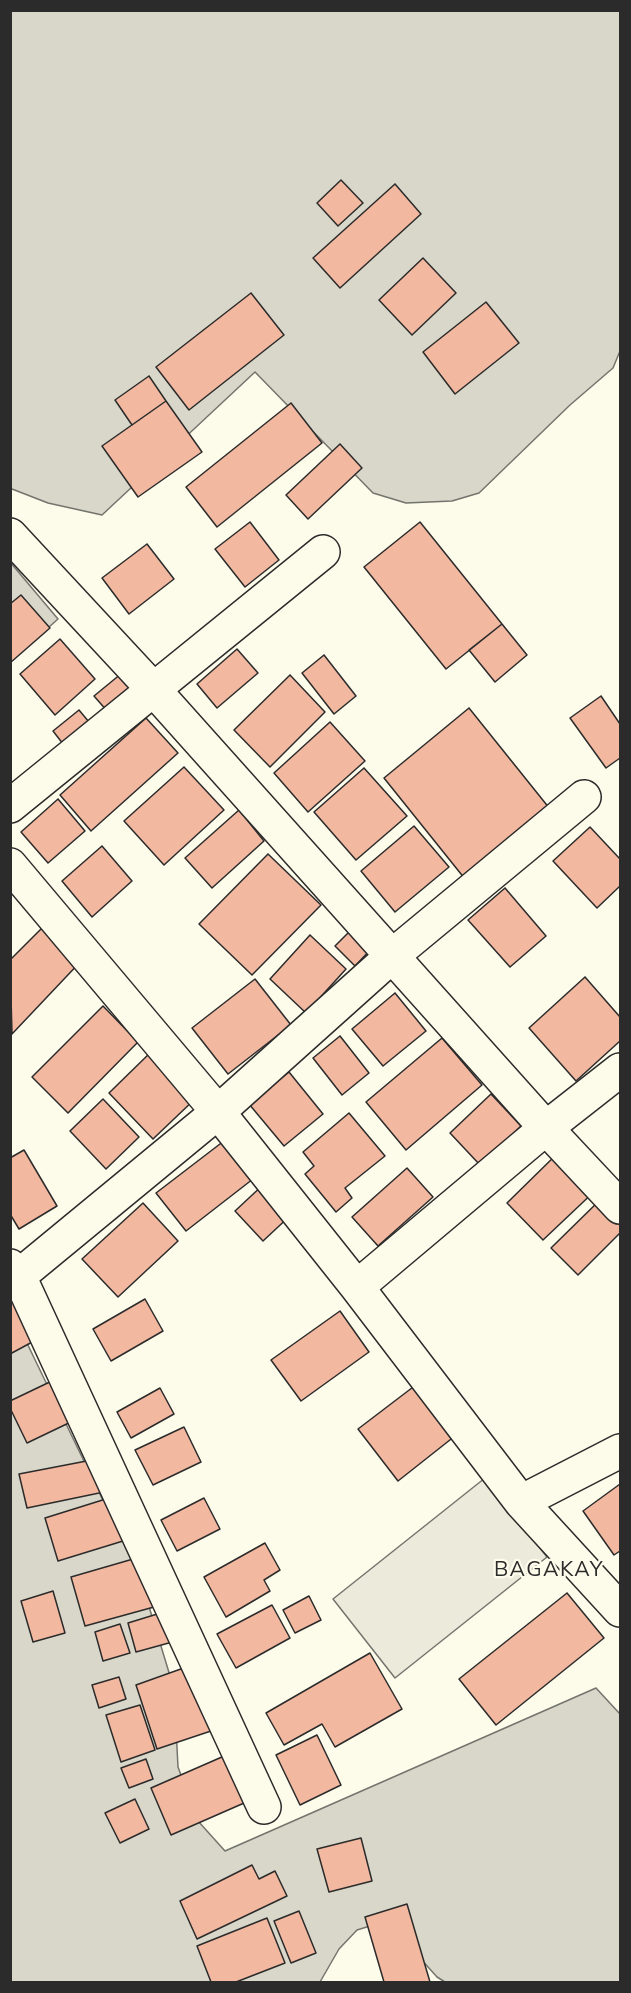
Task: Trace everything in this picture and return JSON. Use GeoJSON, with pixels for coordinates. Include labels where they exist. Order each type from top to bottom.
{"type":"FeatureCollection","features":[{"type":"Feature","properties":{"kind":"street"},"geometry":{"type":"LineString","coordinates":[[10,535],[154,690],[546,1128],[621,1206]]}},
{"type":"Feature","properties":{"kind":"street"},"geometry":{"type":"LineString","coordinates":[[10,806],[323,552]]}},
{"type":"Feature","properties":{"kind":"street"},"geometry":{"type":"LineString","coordinates":[[264,1807],[15,1271],[218,1112],[392,956],[584,797]]}},
{"type":"Feature","properties":{"kind":"street"},"geometry":{"type":"LineString","coordinates":[[10,865],[218,1112],[357,1287],[521,1502],[621,1610]]}},
{"type":"Feature","properties":{"kind":"street"},"geometry":{"type":"LineString","coordinates":[[357,1287],[546,1128],[621,1070]]}},
{"type":"Feature","properties":{"kind":"street"},"geometry":{"type":"LineString","coordinates":[[521,1502],[621,1451]]}},
{"type":"Feature","properties":{"kind":"shaded area"},"geometry":{"type":"Polygon","coordinates":[[[11,11],[620,11],[620,351],[613,368],[570,405],[479,493],[452,501],[406,503],[373,493],[255,372],[102,515],[48,503],[11,490],[11,11]]]}},
{"type":"Feature","properties":{"kind":"shaded area"},"geometry":{"type":"Polygon","coordinates":[[[10,562],[58,619],[11,661],[10,661],[10,562]]]}},
{"type":"Feature","properties":{"kind":"shaded area"},"geometry":{"type":"Polygon","coordinates":[[[10,1308],[140,1577],[174,1689],[178,1767],[198,1821],[225,1851],[596,1688],[620,1714],[620,1982],[445,1982],[437,1977],[401,1937],[370,1926],[357,1930],[339,1949],[320,1982],[11,1982],[10,1308]]]}},
{"type":"Feature","properties":{"kind":"shaded area"},"geometry":{"type":"Polygon","coordinates":[[[485,1478],[547,1557],[395,1678],[333,1599],[485,1478]]]}},
{"type":"Feature","properties":{"kind":"building"},"geometry":{"type":"Polygon","coordinates":[[[341,180],[363,203],[338,226],[317,203],[341,180]]]}},
{"type":"Feature","properties":{"kind":"building"},"geometry":{"type":"Polygon","coordinates":[[[395,184],[421,214],[340,288],[313,258],[395,184]]]}},
{"type":"Feature","properties":{"kind":"building"},"geometry":{"type":"Polygon","coordinates":[[[423,258],[456,293],[412,335],[379,300],[423,258]]]}},
{"type":"Feature","properties":{"kind":"building"},"geometry":{"type":"Polygon","coordinates":[[[251,293],[284,335],[189,410],[156,367],[251,293]]]}},
{"type":"Feature","properties":{"kind":"building"},"geometry":{"type":"Polygon","coordinates":[[[486,302],[519,343],[455,394],[423,352],[486,302]]]}},
{"type":"Feature","properties":{"kind":"building"},"geometry":{"type":"Polygon","coordinates":[[[149,376],[166,401],[132,425],[115,400],[149,376]]]}},
{"type":"Feature","properties":{"kind":"building"},"geometry":{"type":"Polygon","coordinates":[[[166,401],[202,452],[138,497],[102,446],[166,401]]]}},
{"type":"Feature","properties":{"kind":"building"},"geometry":{"type":"Polygon","coordinates":[[[291,403],[322,443],[217,527],[186,487],[291,403]]]}},
{"type":"Feature","properties":{"kind":"building"},"geometry":{"type":"Polygon","coordinates":[[[340,444],[362,468],[308,519],[286,495],[340,444]]]}},
{"type":"Feature","properties":{"kind":"building"},"geometry":{"type":"Polygon","coordinates":[[[250,522],[279,560],[245,587],[215,549],[250,522]]]}},
{"type":"Feature","properties":{"kind":"building"},"geometry":{"type":"Polygon","coordinates":[[[420,522],[502,624],[446,669],[364,567],[420,522]]]}},
{"type":"Feature","properties":{"kind":"building"},"geometry":{"type":"Polygon","coordinates":[[[147,544],[174,579],[129,614],[102,578],[147,544]]]}},
{"type":"Feature","properties":{"kind":"building"},"geometry":{"type":"Polygon","coordinates":[[[21,595],[50,628],[10,663],[10,604],[21,595]]]}},
{"type":"Feature","properties":{"kind":"building"},"geometry":{"type":"Polygon","coordinates":[[[502,624],[527,655],[495,682],[469,650],[502,624]]]}},
{"type":"Feature","properties":{"kind":"building"},"geometry":{"type":"Polygon","coordinates":[[[60,639],[95,679],[55,715],[20,674],[60,639]]]}},
{"type":"Feature","properties":{"kind":"building"},"geometry":{"type":"Polygon","coordinates":[[[237,649],[258,673],[217,708],[197,684],[237,649]]]}},
{"type":"Feature","properties":{"kind":"building"},"geometry":{"type":"Polygon","coordinates":[[[324,655],[356,696],[334,714],[302,673],[324,655]]]}},
{"type":"Feature","properties":{"kind":"building"},"geometry":{"type":"Polygon","coordinates":[[[122,673],[136,690],[108,712],[94,696],[122,673]]]}},
{"type":"Feature","properties":{"kind":"building"},"geometry":{"type":"Polygon","coordinates":[[[290,675],[325,712],[270,767],[234,730],[290,675]]]}},
{"type":"Feature","properties":{"kind":"building"},"geometry":{"type":"Polygon","coordinates":[[[601,696],[620,724],[620,758],[606,768],[570,718],[601,696]]]}},
{"type":"Feature","properties":{"kind":"building"},"geometry":{"type":"Polygon","coordinates":[[[469,708],[550,809],[465,879],[384,778],[469,708]]]}},
{"type":"Feature","properties":{"kind":"building"},"geometry":{"type":"Polygon","coordinates":[[[79,710],[94,728],[67,749],[53,731],[79,710]]]}},
{"type":"Feature","properties":{"kind":"building"},"geometry":{"type":"Polygon","coordinates":[[[146,718],[178,753],[91,831],[60,795],[146,718]]]}},
{"type":"Feature","properties":{"kind":"building"},"geometry":{"type":"Polygon","coordinates":[[[330,722],[365,761],[308,812],[274,773],[330,722]]]}},
{"type":"Feature","properties":{"kind":"building"},"geometry":{"type":"Polygon","coordinates":[[[184,767],[224,810],[164,865],[124,821],[184,767]]]}},
{"type":"Feature","properties":{"kind":"building"},"geometry":{"type":"Polygon","coordinates":[[[364,768],[407,816],[356,860],[314,812],[364,768]]]}},
{"type":"Feature","properties":{"kind":"building"},"geometry":{"type":"Polygon","coordinates":[[[58,799],[85,831],[48,863],[21,832],[58,799]]]}},
{"type":"Feature","properties":{"kind":"building"},"geometry":{"type":"Polygon","coordinates":[[[239,810],[264,841],[212,888],[185,858],[239,810]]]}},
{"type":"Feature","properties":{"kind":"building"},"geometry":{"type":"Polygon","coordinates":[[[414,826],[449,867],[395,912],[361,871],[414,826]]]}},
{"type":"Feature","properties":{"kind":"building"},"geometry":{"type":"Polygon","coordinates":[[[590,827],[620,859],[620,886],[597,908],[553,861],[590,827]]]}},
{"type":"Feature","properties":{"kind":"building"},"geometry":{"type":"Polygon","coordinates":[[[102,846],[132,881],[92,917],[62,881],[102,846]]]}},
{"type":"Feature","properties":{"kind":"building"},"geometry":{"type":"Polygon","coordinates":[[[268,854],[321,905],[252,975],[199,924],[268,854]]]}},
{"type":"Feature","properties":{"kind":"building"},"geometry":{"type":"Polygon","coordinates":[[[505,888],[546,936],[510,967],[468,920],[505,888]]]}},
{"type":"Feature","properties":{"kind":"building"},"geometry":{"type":"Polygon","coordinates":[[[47,923],[83,959],[12,1034],[10,960],[47,923]]]}},
{"type":"Feature","properties":{"kind":"building"},"geometry":{"type":"Polygon","coordinates":[[[355,926],[374,946],[355,966],[335,946],[355,926]]]}},
{"type":"Feature","properties":{"kind":"building"},"geometry":{"type":"Polygon","coordinates":[[[310,935],[346,969],[306,1013],[270,979],[310,935]]]}},
{"type":"Feature","properties":{"kind":"building"},"geometry":{"type":"Polygon","coordinates":[[[585,977],[620,1017],[620,1041],[576,1081],[529,1028],[585,977]]]}},
{"type":"Feature","properties":{"kind":"building"},"geometry":{"type":"Polygon","coordinates":[[[255,979],[291,1025],[228,1074],[192,1028],[255,979]]]}},
{"type":"Feature","properties":{"kind":"building"},"geometry":{"type":"Polygon","coordinates":[[[395,993],[426,1031],[383,1066],[352,1029],[395,993]]]}},
{"type":"Feature","properties":{"kind":"building"},"geometry":{"type":"Polygon","coordinates":[[[103,1006],[138,1042],[68,1113],[32,1077],[103,1006]]]}},
{"type":"Feature","properties":{"kind":"building"},"geometry":{"type":"Polygon","coordinates":[[[340,1036],[369,1073],[342,1095],[313,1058],[340,1036]]]}},
{"type":"Feature","properties":{"kind":"building"},"geometry":{"type":"Polygon","coordinates":[[[442,1038],[482,1085],[406,1150],[366,1102],[442,1038]]]}},
{"type":"Feature","properties":{"kind":"building"},"geometry":{"type":"Polygon","coordinates":[[[152,1051],[196,1098],[153,1139],[109,1093],[152,1051]]]}},
{"type":"Feature","properties":{"kind":"building"},"geometry":{"type":"Polygon","coordinates":[[[289,1072],[323,1114],[284,1146],[249,1104],[289,1072]]]}},
{"type":"Feature","properties":{"kind":"building"},"geometry":{"type":"Polygon","coordinates":[[[491,1094],[521,1126],[480,1165],[450,1133],[491,1094]]]}},
{"type":"Feature","properties":{"kind":"building"},"geometry":{"type":"Polygon","coordinates":[[[103,1099],[139,1137],[106,1169],[70,1131],[103,1099]]]}},
{"type":"Feature","properties":{"kind":"building"},"geometry":{"type":"Polygon","coordinates":[[[349,1113],[385,1156],[345,1188],[352,1198],[336,1212],[305,1174],[314,1166],[303,1152],[349,1113]]]}},
{"type":"Feature","properties":{"kind":"building"},"geometry":{"type":"Polygon","coordinates":[[[233,1134],[262,1172],[186,1231],[156,1193],[233,1134]]]}},
{"type":"Feature","properties":{"kind":"building"},"geometry":{"type":"Polygon","coordinates":[[[562,1149],[599,1187],[543,1240],[507,1203],[562,1149]]]}},
{"type":"Feature","properties":{"kind":"building"},"geometry":{"type":"Polygon","coordinates":[[[24,1150],[57,1206],[19,1229],[10,1214],[10,1158],[24,1150]]]}},
{"type":"Feature","properties":{"kind":"building"},"geometry":{"type":"Polygon","coordinates":[[[407,1168],[433,1197],[378,1246],[352,1217],[407,1168]]]}},
{"type":"Feature","properties":{"kind":"building"},"geometry":{"type":"Polygon","coordinates":[[[265,1183],[293,1213],[263,1241],[235,1211],[265,1183]]]}},
{"type":"Feature","properties":{"kind":"building"},"geometry":{"type":"Polygon","coordinates":[[[603,1197],[620,1216],[620,1233],[578,1275],[551,1248],[603,1197]]]}},
{"type":"Feature","properties":{"kind":"building"},"geometry":{"type":"Polygon","coordinates":[[[143,1203],[178,1241],[118,1297],[82,1259],[143,1203]]]}},
{"type":"Feature","properties":{"kind":"building"},"geometry":{"type":"Polygon","coordinates":[[[10,1295],[36,1340],[10,1354],[10,1295]]]}},
{"type":"Feature","properties":{"kind":"building"},"geometry":{"type":"Polygon","coordinates":[[[145,1299],[163,1331],[111,1361],[93,1329],[145,1299]]]}},
{"type":"Feature","properties":{"kind":"building"},"geometry":{"type":"Polygon","coordinates":[[[340,1311],[369,1352],[301,1401],[271,1360],[340,1311]]]}},
{"type":"Feature","properties":{"kind":"building"},"geometry":{"type":"Polygon","coordinates":[[[56,1379],[75,1420],[27,1443],[10,1408],[10,1401],[56,1379]]]}},
{"type":"Feature","properties":{"kind":"building"},"geometry":{"type":"Polygon","coordinates":[[[421,1381],[460,1432],[398,1481],[358,1429],[421,1381]]]}},
{"type":"Feature","properties":{"kind":"building"},"geometry":{"type":"Polygon","coordinates":[[[160,1388],[174,1414],[131,1438],[117,1412],[160,1388]]]}},
{"type":"Feature","properties":{"kind":"building"},"geometry":{"type":"Polygon","coordinates":[[[184,1427],[201,1462],[153,1485],[135,1450],[184,1427]]]}},
{"type":"Feature","properties":{"kind":"building"},"geometry":{"type":"Polygon","coordinates":[[[97,1459],[104,1492],[27,1508],[19,1474],[97,1459]]]}},
{"type":"Feature","properties":{"kind":"building"},"geometry":{"type":"Polygon","coordinates":[[[620,1484],[620,1551],[614,1555],[583,1511],[620,1484]]]}},
{"type":"Feature","properties":{"kind":"building"},"geometry":{"type":"Polygon","coordinates":[[[109,1498],[123,1541],[58,1561],[45,1518],[109,1498]]]}},
{"type":"Feature","properties":{"kind":"building"},"geometry":{"type":"Polygon","coordinates":[[[204,1498],[220,1529],[177,1551],[161,1520],[204,1498]]]}},
{"type":"Feature","properties":{"kind":"building"},"geometry":{"type":"Polygon","coordinates":[[[265,1543],[280,1570],[264,1580],[270,1591],[226,1617],[204,1577],[265,1543]]]}},
{"type":"Feature","properties":{"kind":"building"},"geometry":{"type":"Polygon","coordinates":[[[140,1557],[154,1607],[85,1626],[71,1577],[140,1557]]]}},
{"type":"Feature","properties":{"kind":"building"},"geometry":{"type":"Polygon","coordinates":[[[53,1591],[65,1633],[33,1642],[21,1601],[53,1591]]]}},
{"type":"Feature","properties":{"kind":"building"},"geometry":{"type":"Polygon","coordinates":[[[567,1593],[604,1638],[496,1725],[459,1679],[567,1593]]]}},
{"type":"Feature","properties":{"kind":"building"},"geometry":{"type":"Polygon","coordinates":[[[309,1596],[321,1620],[295,1633],[283,1610],[309,1596]]]}},
{"type":"Feature","properties":{"kind":"building"},"geometry":{"type":"Polygon","coordinates":[[[272,1605],[290,1638],[236,1668],[217,1634],[272,1605]]]}},
{"type":"Feature","properties":{"kind":"building"},"geometry":{"type":"Polygon","coordinates":[[[167,1611],[176,1641],[136,1652],[128,1623],[167,1611]]]}},
{"type":"Feature","properties":{"kind":"building"},"geometry":{"type":"Polygon","coordinates":[[[120,1624],[130,1653],[103,1661],[95,1632],[120,1624]]]}},
{"type":"Feature","properties":{"kind":"building"},"geometry":{"type":"Polygon","coordinates":[[[370,1653],[402,1709],[335,1747],[322,1724],[284,1745],[266,1713],[370,1653]]]}},
{"type":"Feature","properties":{"kind":"building"},"geometry":{"type":"Polygon","coordinates":[[[192,1665],[214,1730],[157,1749],[136,1685],[192,1665]]]}},
{"type":"Feature","properties":{"kind":"building"},"geometry":{"type":"Polygon","coordinates":[[[119,1677],[126,1699],[99,1708],[92,1685],[119,1677]]]}},
{"type":"Feature","properties":{"kind":"building"},"geometry":{"type":"Polygon","coordinates":[[[140,1705],[155,1750],[121,1762],[106,1715],[140,1705]]]}},
{"type":"Feature","properties":{"kind":"building"},"geometry":{"type":"Polygon","coordinates":[[[317,1735],[341,1785],[300,1805],[276,1755],[317,1735]]]}},
{"type":"Feature","properties":{"kind":"building"},"geometry":{"type":"Polygon","coordinates":[[[231,1753],[251,1800],[171,1835],[151,1788],[231,1753]]]}},
{"type":"Feature","properties":{"kind":"building"},"geometry":{"type":"Polygon","coordinates":[[[146,1759],[153,1779],[129,1788],[121,1768],[146,1759]]]}},
{"type":"Feature","properties":{"kind":"building"},"geometry":{"type":"Polygon","coordinates":[[[135,1799],[149,1829],[120,1843],[105,1813],[135,1799]]]}},
{"type":"Feature","properties":{"kind":"building"},"geometry":{"type":"Polygon","coordinates":[[[361,1838],[372,1881],[329,1892],[317,1849],[361,1838]]]}},
{"type":"Feature","properties":{"kind":"building"},"geometry":{"type":"Polygon","coordinates":[[[252,1865],[259,1879],[275,1871],[287,1896],[197,1939],[180,1901],[252,1865]]]}},
{"type":"Feature","properties":{"kind":"building"},"geometry":{"type":"Polygon","coordinates":[[[407,1904],[430,1982],[384,1982],[365,1917],[407,1904]]]}},
{"type":"Feature","properties":{"kind":"building"},"geometry":{"type":"Polygon","coordinates":[[[299,1911],[316,1953],[291,1963],[274,1921],[299,1911]]]}},
{"type":"Feature","properties":{"kind":"building"},"geometry":{"type":"Polygon","coordinates":[[[267,1918],[285,1963],[236,1982],[211,1982],[197,1946],[267,1918]]]}},
{"type":"Feature","properties":{"kind":"district","name":"BAGAKAY"},"geometry":{"type":"Point","coordinates":[549,1570]}}]}
